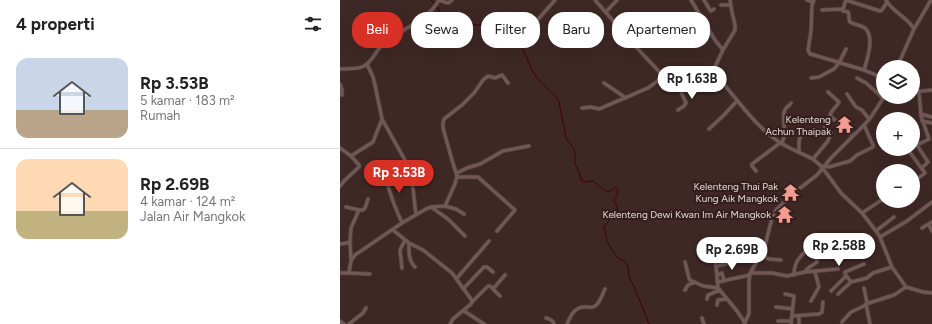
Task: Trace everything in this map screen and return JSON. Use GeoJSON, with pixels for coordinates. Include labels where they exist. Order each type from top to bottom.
{"type":"FeatureCollection","features":[{"type":"Feature","properties":{"kind":"street"},"geometry":{"type":"LineString","coordinates":[[340,69],[365,66],[383,44],[423,18],[439,1],[450,2],[452,0]]}},
{"type":"Feature","properties":{"kind":"street"},"geometry":{"type":"LineString","coordinates":[[540,17],[555,0]]}},
{"type":"Feature","properties":{"kind":"street"},"geometry":{"type":"LineString","coordinates":[[595,0],[668,81],[677,84],[704,73],[712,73],[717,76],[737,101],[764,130],[781,143],[813,159],[823,168],[841,193],[862,213],[876,231],[880,237],[892,267],[906,287],[932,293]]}},
{"type":"Feature","properties":{"kind":"street"},"geometry":{"type":"LineString","coordinates":[[606,12],[618,0]]}},
{"type":"Feature","properties":{"kind":"street"},"geometry":{"type":"LineString","coordinates":[[691,0],[715,40],[723,50]]}},
{"type":"Feature","properties":{"kind":"street"},"geometry":{"type":"LineString","coordinates":[[704,0],[711,11],[714,9]]}},
{"type":"Feature","properties":{"kind":"street"},"geometry":{"type":"LineString","coordinates":[[712,73],[735,30],[730,0]]}},
{"type":"Feature","properties":{"kind":"street"},"geometry":{"type":"LineString","coordinates":[[807,0],[813,1],[808,50],[810,54],[876,75]]}},
{"type":"Feature","properties":{"kind":"street"},"geometry":{"type":"LineString","coordinates":[[843,9],[846,0],[880,10],[882,10],[886,1],[897,13],[910,22],[914,28]]}},
{"type":"Feature","properties":{"kind":"street"},"geometry":{"type":"LineString","coordinates":[[900,60],[914,28],[931,0]]}},
{"type":"Feature","properties":{"kind":"street"},"geometry":{"type":"LineString","coordinates":[[721,5],[731,5]]}},
{"type":"Feature","properties":{"kind":"street"},"geometry":{"type":"LineString","coordinates":[[822,10],[843,9],[843,12],[848,12],[850,22],[866,30],[870,37],[870,43],[864,70]]}},
{"type":"Feature","properties":{"kind":"street"},"geometry":{"type":"LineString","coordinates":[[811,78],[819,77],[834,69],[839,63],[846,49]]}},
{"type":"Feature","properties":{"kind":"street"},"geometry":{"type":"LineString","coordinates":[[367,64],[373,77],[382,119],[411,171],[416,215]]}},
{"type":"Feature","properties":{"kind":"street"},"geometry":{"type":"LineString","coordinates":[[445,206],[455,184],[457,173],[443,128],[444,119],[462,105],[488,76],[495,78],[502,75],[508,83]]}},
{"type":"Feature","properties":{"kind":"street"},"geometry":{"type":"LineString","coordinates":[[582,108],[591,107],[598,109],[648,88],[663,77]]}},
{"type":"Feature","properties":{"kind":"street"},"geometry":{"type":"LineString","coordinates":[[857,78],[866,83],[876,92]]}},
{"type":"Feature","properties":{"kind":"street"},"geometry":{"type":"LineString","coordinates":[[340,84],[342,95]]}},
{"type":"Feature","properties":{"kind":"street"},"geometry":{"type":"LineString","coordinates":[[604,84],[626,98]]}},
{"type":"Feature","properties":{"kind":"street"},"geometry":{"type":"LineString","coordinates":[[677,84],[686,103],[678,110]]}},
{"type":"Feature","properties":{"kind":"street"},"geometry":{"type":"LineString","coordinates":[[920,91],[932,90]]}},
{"type":"Feature","properties":{"kind":"street"},"geometry":{"type":"LineString","coordinates":[[825,127],[831,118],[830,114],[839,102],[828,92]]}},
{"type":"Feature","properties":{"kind":"street"},"geometry":{"type":"LineString","coordinates":[[847,94],[856,107],[862,110],[869,119]]}},
{"type":"Feature","properties":{"kind":"street"},"geometry":{"type":"LineString","coordinates":[[709,129],[737,101]]}},
{"type":"Feature","properties":{"kind":"street"},"geometry":{"type":"LineString","coordinates":[[920,102],[922,121],[931,144]]}},
{"type":"Feature","properties":{"kind":"street"},"geometry":{"type":"LineString","coordinates":[[756,171],[752,164],[781,143],[784,138],[784,113],[786,107],[791,103]]}},
{"type":"Feature","properties":{"kind":"street"},"geometry":{"type":"LineString","coordinates":[[714,256],[719,289],[744,324],[749,314],[750,274],[765,246],[772,218],[776,210],[790,196],[817,175],[831,158],[864,125],[879,104]]}},
{"type":"Feature","properties":{"kind":"street"},"geometry":{"type":"LineString","coordinates":[[921,114],[932,117]]}},
{"type":"Feature","properties":{"kind":"street"},"geometry":{"type":"LineString","coordinates":[[831,118],[853,136]]}},
{"type":"Feature","properties":{"kind":"street"},"geometry":{"type":"LineString","coordinates":[[351,156],[372,142],[382,119]]}},
{"type":"Feature","properties":{"kind":"street"},"geometry":{"type":"LineString","coordinates":[[922,121],[932,123]]}},
{"type":"Feature","properties":{"kind":"street"},"geometry":{"type":"LineString","coordinates":[[823,168],[850,161],[857,155],[873,147],[864,125]]}},
{"type":"Feature","properties":{"kind":"street"},"geometry":{"type":"LineString","coordinates":[[798,152],[800,136],[810,131]]}},
{"type":"Feature","properties":{"kind":"street"},"geometry":{"type":"LineString","coordinates":[[813,159],[830,139],[831,133]]}},
{"type":"Feature","properties":{"kind":"street"},"geometry":{"type":"LineString","coordinates":[[920,144],[929,139]]}},
{"type":"Feature","properties":{"kind":"street"},"geometry":{"type":"LineString","coordinates":[[457,173],[480,164],[503,151],[529,146]]}},
{"type":"Feature","properties":{"kind":"street"},"geometry":{"type":"LineString","coordinates":[[340,148],[351,156],[359,167],[340,186]]}},
{"type":"Feature","properties":{"kind":"street"},"geometry":{"type":"LineString","coordinates":[[920,150],[928,162],[922,168]]}},
{"type":"Feature","properties":{"kind":"street"},"geometry":{"type":"LineString","coordinates":[[912,156],[926,173],[920,177]]}},
{"type":"Feature","properties":{"kind":"street"},"geometry":{"type":"LineString","coordinates":[[375,175],[390,164]]}},
{"type":"Feature","properties":{"kind":"street"},"geometry":{"type":"LineString","coordinates":[[382,169],[402,223]]}},
{"type":"Feature","properties":{"kind":"street"},"geometry":{"type":"LineString","coordinates":[[457,177],[478,177],[515,210],[497,231]]}},
{"type":"Feature","properties":{"kind":"street"},"geometry":{"type":"LineString","coordinates":[[346,206],[363,210],[368,199]]}},
{"type":"Feature","properties":{"kind":"street"},"geometry":{"type":"LineString","coordinates":[[880,237],[907,221],[932,202]]}},
{"type":"Feature","properties":{"kind":"street"},"geometry":{"type":"LineString","coordinates":[[862,213],[876,204]]}},
{"type":"Feature","properties":{"kind":"street"},"geometry":{"type":"LineString","coordinates":[[351,261],[355,254],[402,223],[431,207],[445,206],[456,209],[464,214]]}},
{"type":"Feature","properties":{"kind":"street"},"geometry":{"type":"LineString","coordinates":[[431,207],[448,219],[465,236]]}},
{"type":"Feature","properties":{"kind":"street"},"geometry":{"type":"LineString","coordinates":[[348,273],[350,270],[351,261],[351,228],[359,210]]}},
{"type":"Feature","properties":{"kind":"street"},"geometry":{"type":"LineString","coordinates":[[876,231],[894,217]]}},
{"type":"Feature","properties":{"kind":"street"},"geometry":{"type":"LineString","coordinates":[[922,228],[932,222]]}},
{"type":"Feature","properties":{"kind":"street"},"geometry":{"type":"LineString","coordinates":[[929,225],[932,231]]}},
{"type":"Feature","properties":{"kind":"street"},"geometry":{"type":"LineString","coordinates":[[393,230],[409,243],[423,250],[452,273],[457,278],[472,302]]}},
{"type":"Feature","properties":{"kind":"street"},"geometry":{"type":"LineString","coordinates":[[402,268],[400,250],[405,240]]}},
{"type":"Feature","properties":{"kind":"street"},"geometry":{"type":"LineString","coordinates":[[457,278],[489,241]]}},
{"type":"Feature","properties":{"kind":"street"},"geometry":{"type":"LineString","coordinates":[[340,244],[347,244],[350,242]]}},
{"type":"Feature","properties":{"kind":"street"},"geometry":{"type":"LineString","coordinates":[[409,243],[410,257],[412,264],[415,267]]}},
{"type":"Feature","properties":{"kind":"street"},"geometry":{"type":"LineString","coordinates":[[794,275],[798,259],[811,247]]}},
{"type":"Feature","properties":{"kind":"street"},"geometry":{"type":"LineString","coordinates":[[761,255],[769,259],[781,260]]}},
{"type":"Feature","properties":{"kind":"street"},"geometry":{"type":"LineString","coordinates":[[805,272],[817,262],[816,257]]}},
{"type":"Feature","properties":{"kind":"street"},"geometry":{"type":"LineString","coordinates":[[685,262],[691,281],[703,286],[719,289]]}},
{"type":"Feature","properties":{"kind":"street"},"geometry":{"type":"LineString","coordinates":[[716,266],[726,264]]}},
{"type":"Feature","properties":{"kind":"street"},"geometry":{"type":"LineString","coordinates":[[831,292],[846,276],[845,272],[864,264]]}},
{"type":"Feature","properties":{"kind":"street"},"geometry":{"type":"LineString","coordinates":[[463,289],[484,267],[493,272]]}},
{"type":"Feature","properties":{"kind":"street"},"geometry":{"type":"LineString","coordinates":[[838,294],[851,282],[867,278],[873,273],[892,267]]}},
{"type":"Feature","properties":{"kind":"street"},"geometry":{"type":"LineString","coordinates":[[718,282],[750,274],[772,273],[785,276],[805,272],[838,269]]}},
{"type":"Feature","properties":{"kind":"street"},"geometry":{"type":"LineString","coordinates":[[811,300],[819,287],[815,272]]}},
{"type":"Feature","properties":{"kind":"street"},"geometry":{"type":"LineString","coordinates":[[340,273],[370,274]]}},
{"type":"Feature","properties":{"kind":"street"},"geometry":{"type":"LineString","coordinates":[[717,275],[722,274],[724,281]]}},
{"type":"Feature","properties":{"kind":"street"},"geometry":{"type":"LineString","coordinates":[[493,289],[505,275]]}},
{"type":"Feature","properties":{"kind":"street"},"geometry":{"type":"LineString","coordinates":[[846,276],[851,282]]}},
{"type":"Feature","properties":{"kind":"street"},"geometry":{"type":"LineString","coordinates":[[685,290],[688,285],[695,282]]}},
{"type":"Feature","properties":{"kind":"street"},"geometry":{"type":"LineString","coordinates":[[450,324],[488,286],[500,296]]}},
{"type":"Feature","properties":{"kind":"street"},"geometry":{"type":"LineString","coordinates":[[842,322],[851,312],[866,304],[894,295],[906,287]]}},
{"type":"Feature","properties":{"kind":"street"},"geometry":{"type":"LineString","coordinates":[[864,288],[870,324]]}},
{"type":"Feature","properties":{"kind":"street"},"geometry":{"type":"LineString","coordinates":[[707,299],[708,295],[719,289]]}},
{"type":"Feature","properties":{"kind":"street"},"geometry":{"type":"LineString","coordinates":[[566,324],[570,315],[576,309],[582,307],[594,307],[597,305],[605,290]]}},
{"type":"Feature","properties":{"kind":"street"},"geometry":{"type":"LineString","coordinates":[[778,321],[791,323],[794,296],[785,294]]}},
{"type":"Feature","properties":{"kind":"street"},"geometry":{"type":"LineString","coordinates":[[717,305],[718,300],[727,299]]}},
{"type":"Feature","properties":{"kind":"street"},"geometry":{"type":"LineString","coordinates":[[792,316],[819,314],[822,312],[823,302]]}},
{"type":"Feature","properties":{"kind":"street"},"geometry":{"type":"LineString","coordinates":[[776,307],[793,309]]}},
{"type":"Feature","properties":{"kind":"street"},"geometry":{"type":"LineString","coordinates":[[349,324],[363,313],[366,308]]}},
{"type":"Feature","properties":{"kind":"street"},"geometry":{"type":"LineString","coordinates":[[464,311],[484,324]]}},
{"type":"Feature","properties":{"kind":"street"},"geometry":{"type":"LineString","coordinates":[[799,316],[799,324]]}},
{"type":"Feature","properties":{"kind":"street"},"geometry":{"type":"LineString","coordinates":[[546,318],[551,319],[554,324]]}},
{"type":"Feature","properties":{"kind":"street"},"geometry":{"type":"LineString","coordinates":[[702,318],[704,324]]}},
{"type":"Feature","properties":{"kind":"street"},"geometry":{"type":"LineString","coordinates":[[340,321],[344,324]]}},
{"type":"Feature","properties":{"kind":"waterway"},"geometry":{"type":"LineString","coordinates":[[431,0],[434,3]]}},
{"type":"Feature","properties":{"kind":"waterway"},"geometry":{"type":"LineString","coordinates":[[437,6],[442,21],[446,27],[455,29],[460,24],[460,19],[463,18],[475,25],[489,24],[494,27],[507,41],[522,47],[535,75],[557,98],[566,138],[574,149],[575,164],[581,180],[584,182],[593,181],[607,192],[616,187],[617,189],[617,194],[614,200],[618,209],[604,227],[607,241],[618,258],[624,261],[628,266],[629,277],[649,324]]}},
{"type":"Feature","properties":{"kind":"place","name":"Kelenteng Achun Thaipak"},"geometry":{"type":"Point","coordinates":[844,125]}},
{"type":"Feature","properties":{"kind":"place","name":"Kelenteng Thai Pak Kung Aik Mangkok"},"geometry":{"type":"Point","coordinates":[791,192]}},
{"type":"Feature","properties":{"kind":"place","name":"Kelenteng Dewi Kwan Im Air Mangkok"},"geometry":{"type":"Point","coordinates":[784,214]}}]}
